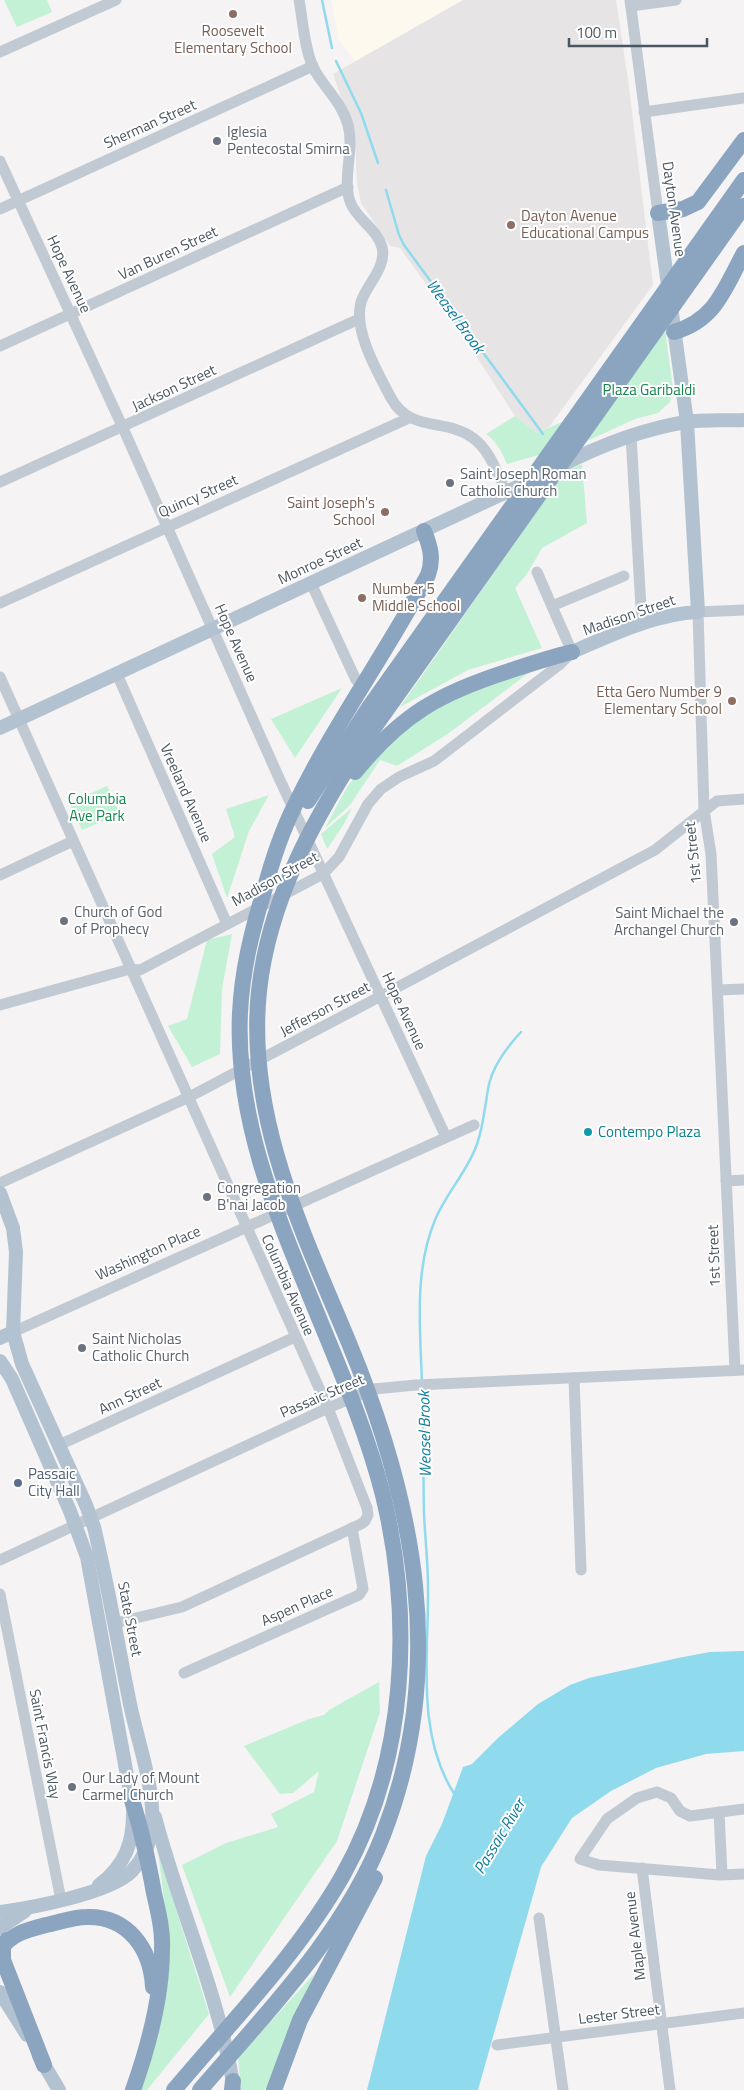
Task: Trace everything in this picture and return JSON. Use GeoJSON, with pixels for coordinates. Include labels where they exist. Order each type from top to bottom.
{"type":"FeatureCollection","features":[{"type":"Feature","properties":{"kind":"highway"},"geometry":{"type":"LineString","coordinates":[[658,213],[683,209],[698,202],[744,140]]}},
{"type":"Feature","properties":{"kind":"highway"},"geometry":{"type":"LineString","coordinates":[[304,798],[364,715],[509,500],[575,418],[744,180]]}},
{"type":"Feature","properties":{"kind":"highway"},"geometry":{"type":"LineString","coordinates":[[274,2090],[300,2020],[358,1912],[391,1841],[399,1818],[407,1784],[412,1742],[418,1641],[414,1566],[400,1492],[387,1444],[361,1372],[287,1190],[268,1123],[259,1072],[258,1017],[262,974],[275,914],[298,855],[346,770],[381,717],[744,206]]}},
{"type":"Feature","properties":{"kind":"highway"},"geometry":{"type":"LineString","coordinates":[[674,332],[696,324],[712,309],[744,253]]}},
{"type":"Feature","properties":{"kind":"highway"},"geometry":{"type":"LineString","coordinates":[[174,2090],[278,1968],[322,1908],[354,1852],[380,1785],[391,1737],[398,1688],[400,1640],[393,1544],[383,1496],[356,1411],[271,1199],[250,1130],[240,1054],[242,990],[254,924],[264,891],[288,829],[304,798],[428,575],[432,558],[429,542],[424,531]]}},
{"type":"Feature","properties":{"kind":"highway"},"geometry":{"type":"LineString","coordinates":[[316,824],[375,749],[417,711],[464,686],[572,652]]}},
{"type":"Feature","properties":{"kind":"highway"},"geometry":{"type":"LineString","coordinates":[[200,2090],[294,1980],[334,1927],[361,1883],[382,1837],[398,1790],[405,1764],[413,1715]]}},
{"type":"Feature","properties":{"kind":"highway"},"geometry":{"type":"LineString","coordinates":[[132,1797],[146,1850],[159,1915],[162,1947],[158,1999],[143,2060],[133,2090]]}},
{"type":"Feature","properties":{"kind":"highway"},"geometry":{"type":"LineString","coordinates":[[44,2064],[3,1960],[2,1939],[68,1919],[89,1917],[109,1921],[132,1934],[148,1956],[153,1977],[153,1998],[143,2060]]}},
{"type":"Feature","properties":{"kind":"main road","name":"Dayton Avenue"},"geometry":{"type":"LineString","coordinates":[[658,213],[687,422]]}},
{"type":"Feature","properties":{"kind":"main road","name":"Monroe Street"},"geometry":{"type":"LineString","coordinates":[[0,728],[424,531],[509,500],[586,453],[631,436],[687,422],[744,420]]}},
{"type":"Feature","properties":{"kind":"main road","name":"1st Street"},"geometry":{"type":"LineString","coordinates":[[687,422],[698,612]]}},
{"type":"Feature","properties":{"kind":"main road","name":"Madison Street"},"geometry":{"type":"LineString","coordinates":[[572,652],[642,625],[682,613],[698,612]]}},
{"type":"Feature","properties":{"kind":"main road","name":"State Street"},"geometry":{"type":"LineString","coordinates":[[0,1193],[13,1228],[16,1252],[6,1335],[22,1364],[90,1517],[105,1574],[151,1802],[152,1827],[146,1850],[132,1871],[123,1879],[112,1885],[61,1900],[30,1908],[0,1912]]}},
{"type":"Feature","properties":{"kind":"main road","name":"State Street"},"geometry":{"type":"LineString","coordinates":[[0,1361],[12,1379],[76,1524],[87,1557],[92,1594],[132,1797],[132,1831],[127,1853],[107,1880],[86,1893]]}},
{"type":"Feature","properties":{"kind":"main road"},"geometry":{"type":"LineString","coordinates":[[151,1802],[175,1884],[217,2010],[233,2087]]}},
{"type":"Feature","properties":{"kind":"main road","name":"State Street"},"geometry":{"type":"LineString","coordinates":[[2,1939],[30,1908]]}},
{"type":"Feature","properties":{"kind":"main road"},"geometry":{"type":"LineString","coordinates":[[0,1992],[59,2090]]}},
{"type":"Feature","properties":{"kind":"street"},"geometry":{"type":"LineString","coordinates":[[0,52],[116,0]]}},
{"type":"Feature","properties":{"kind":"street"},"geometry":{"type":"LineString","coordinates":[[299,0],[306,43],[313,66],[340,107],[349,126],[351,146],[348,187],[350,202],[377,236],[382,248],[383,255],[378,270],[361,301],[359,319],[365,344],[395,405],[409,418],[464,433],[472,437],[489,456],[509,500]]}},
{"type":"Feature","properties":{"kind":"street"},"geometry":{"type":"LineString","coordinates":[[631,3],[676,0]]}},
{"type":"Feature","properties":{"kind":"street","name":"Dayton Avenue"},"geometry":{"type":"LineString","coordinates":[[631,3],[658,213]]}},
{"type":"Feature","properties":{"kind":"street","name":"Sherman Street"},"geometry":{"type":"LineString","coordinates":[[0,209],[313,66]]}},
{"type":"Feature","properties":{"kind":"street"},"geometry":{"type":"LineString","coordinates":[[644,112],[744,98]]}},
{"type":"Feature","properties":{"kind":"street","name":"Hope Avenue"},"geometry":{"type":"LineString","coordinates":[[0,161],[123,428],[323,874],[446,1137]]}},
{"type":"Feature","properties":{"kind":"street","name":"Van Buren Street"},"geometry":{"type":"LineString","coordinates":[[0,346],[348,187]]}},
{"type":"Feature","properties":{"kind":"street","name":"Jackson Street"},"geometry":{"type":"LineString","coordinates":[[0,482],[123,428],[359,319]]}},
{"type":"Feature","properties":{"kind":"street","name":"Quincy Street"},"geometry":{"type":"LineString","coordinates":[[0,602],[409,418]]}},
{"type":"Feature","properties":{"kind":"street"},"geometry":{"type":"LineString","coordinates":[[631,436],[642,625]]}},
{"type":"Feature","properties":{"kind":"street"},"geometry":{"type":"LineString","coordinates":[[537,572],[572,652]]}},
{"type":"Feature","properties":{"kind":"street"},"geometry":{"type":"LineString","coordinates":[[552,606],[624,576]]}},
{"type":"Feature","properties":{"kind":"street"},"geometry":{"type":"LineString","coordinates":[[311,583],[356,680]]}},
{"type":"Feature","properties":{"kind":"street"},"geometry":{"type":"LineString","coordinates":[[698,612],[744,610]]}},
{"type":"Feature","properties":{"kind":"street","name":"1st Street"},"geometry":{"type":"LineString","coordinates":[[698,612],[704,810],[711,854],[726,1181],[739,1370]]}},
{"type":"Feature","properties":{"kind":"street","name":"Madison Street"},"geometry":{"type":"LineString","coordinates":[[0,1005],[130,969],[140,970],[323,874],[339,857],[368,804],[381,789],[394,780],[434,761],[559,665],[572,652]]}},
{"type":"Feature","properties":{"kind":"street","name":"Vreeland Avenue"},"geometry":{"type":"LineString","coordinates":[[117,674],[227,924]]}},
{"type":"Feature","properties":{"kind":"street","name":"Columbia Avenue"},"geometry":{"type":"LineString","coordinates":[[0,677],[328,1408],[367,1508],[368,1515],[365,1521],[352,1528],[182,1607],[114,1623]]}},
{"type":"Feature","properties":{"kind":"street","name":"Jefferson Street"},"geometry":{"type":"LineString","coordinates":[[0,1183],[189,1097],[381,996],[655,850],[717,801],[744,799]]}},
{"type":"Feature","properties":{"kind":"street"},"geometry":{"type":"LineString","coordinates":[[0,875],[73,840]]}},
{"type":"Feature","properties":{"kind":"street"},"geometry":{"type":"LineString","coordinates":[[718,990],[744,989]]}},
{"type":"Feature","properties":{"kind":"street","name":"Washington Place"},"geometry":{"type":"LineString","coordinates":[[6,1335],[474,1124]]}},
{"type":"Feature","properties":{"kind":"street"},"geometry":{"type":"LineString","coordinates":[[726,1181],[744,1180]]}},
{"type":"Feature","properties":{"kind":"street","name":"Ann Street"},"geometry":{"type":"LineString","coordinates":[[59,1445],[295,1337]]}},
{"type":"Feature","properties":{"kind":"street","name":"Passaic Street"},"geometry":{"type":"LineString","coordinates":[[0,1560],[328,1408],[374,1389],[416,1385],[739,1370]]}},
{"type":"Feature","properties":{"kind":"street"},"geometry":{"type":"LineString","coordinates":[[574,1378],[582,1570]]}},
{"type":"Feature","properties":{"kind":"street","name":"Aspen Place"},"geometry":{"type":"LineString","coordinates":[[184,1673],[359,1595],[363,1589],[352,1528]]}},
{"type":"Feature","properties":{"kind":"street","name":"Saint Francis Way"},"geometry":{"type":"LineString","coordinates":[[0,1594],[61,1900]]}},
{"type":"Feature","properties":{"kind":"street"},"geometry":{"type":"LineString","coordinates":[[744,1809],[690,1816],[680,1811],[671,1798],[657,1792],[637,1798],[607,1818],[580,1859],[599,1865],[744,1874]]}},
{"type":"Feature","properties":{"kind":"street"},"geometry":{"type":"LineString","coordinates":[[719,1812],[722,1874]]}},
{"type":"Feature","properties":{"kind":"street","name":"Maple Avenue"},"geometry":{"type":"LineString","coordinates":[[642,1868],[670,2090]]}},
{"type":"Feature","properties":{"kind":"street"},"geometry":{"type":"LineString","coordinates":[[539,1918],[563,2090]]}},
{"type":"Feature","properties":{"kind":"street","name":"Lester Street"},"geometry":{"type":"LineString","coordinates":[[497,2045],[744,2013]]}},
{"type":"Feature","properties":{"kind":"shaded area"},"geometry":{"type":"Polygon","coordinates":[[[331,0],[463,0],[355,62],[339,40],[331,0]]]}},
{"type":"Feature","properties":{"kind":"shaded area","name":"Dayton Avenue Educational Campus"},"geometry":{"type":"Polygon","coordinates":[[[463,0],[616,0],[628,79],[653,285],[549,427],[537,433],[515,416],[460,331],[400,248],[390,246],[361,203],[357,184],[355,138],[333,74],[463,0]]]}},
{"type":"Feature","properties":{"kind":"green space"},"geometry":{"type":"Polygon","coordinates":[[[4,0],[47,0],[52,12],[17,27],[4,0]]]}},
{"type":"Feature","properties":{"kind":"green space","name":"Plaza Garibaldi"},"geometry":{"type":"Polygon","coordinates":[[[665,329],[673,389],[670,402],[658,413],[635,419],[587,441],[507,464],[499,448],[486,434],[515,416],[537,433],[612,400],[665,329]]]}},
{"type":"Feature","properties":{"kind":"green space"},"geometry":{"type":"Polygon","coordinates":[[[582,464],[587,523],[542,548],[527,574],[515,588],[542,648],[468,670],[400,707],[565,471],[582,464]]]}},
{"type":"Feature","properties":{"kind":"green space"},"geometry":{"type":"Polygon","coordinates":[[[543,662],[449,733],[397,766],[380,760],[350,805],[325,828],[347,787],[372,756],[436,703],[543,662]]]}},
{"type":"Feature","properties":{"kind":"green space"},"geometry":{"type":"Polygon","coordinates":[[[342,688],[295,758],[271,719],[342,688]]]}},
{"type":"Feature","properties":{"kind":"green space","name":"Columbia Ave Park"},"geometry":{"type":"Polygon","coordinates":[[[107,786],[120,814],[82,830],[69,803],[107,786]]]}},
{"type":"Feature","properties":{"kind":"green space"},"geometry":{"type":"Polygon","coordinates":[[[269,795],[249,831],[227,898],[212,854],[235,837],[226,809],[269,795]]]}},
{"type":"Feature","properties":{"kind":"green space"},"geometry":{"type":"Polygon","coordinates":[[[352,808],[344,824],[327,849],[321,834],[352,808]]]}},
{"type":"Feature","properties":{"kind":"green space"},"geometry":{"type":"Polygon","coordinates":[[[232,934],[222,989],[220,1054],[192,1067],[168,1026],[187,1019],[207,940],[232,934]]]}},
{"type":"Feature","properties":{"kind":"green space"},"geometry":{"type":"Polygon","coordinates":[[[379,1682],[380,1712],[337,1841],[230,1997],[182,1865],[226,1843],[278,1827],[271,1814],[314,1792],[319,1771],[293,1793],[280,1794],[244,1746],[309,1719],[324,1715],[329,1710],[379,1682]]]}},
{"type":"Feature","properties":{"kind":"green space"},"geometry":{"type":"Polygon","coordinates":[[[158,1852],[209,2014],[147,2090],[140,2090],[169,1938],[158,1852]]]}},
{"type":"Feature","properties":{"kind":"green space"},"geometry":{"type":"Polygon","coordinates":[[[315,1973],[265,2090],[241,2090],[238,2057],[315,1973]]]}},
{"type":"Feature","properties":{"kind":"water","name":"Passaic River"},"geometry":{"type":"Polygon","coordinates":[[[744,1651],[744,1751],[706,1754],[656,1768],[611,1791],[572,1818],[541,1867],[478,2090],[367,2090],[426,1856],[442,1824],[463,1767],[472,1764],[499,1737],[538,1704],[570,1685],[589,1678],[678,1658],[710,1652],[744,1651]]]}},
{"type":"Feature","properties":{"kind":"waterway","name":"Weasel Brook"},"geometry":{"type":"LineString","coordinates":[[322,0],[332,48]]}},
{"type":"Feature","properties":{"kind":"waterway","name":"Weasel Brook"},"geometry":{"type":"LineString","coordinates":[[336,61],[361,113],[378,163]]}},
{"type":"Feature","properties":{"kind":"waterway","name":"Weasel Brook"},"geometry":{"type":"LineString","coordinates":[[386,190],[399,235],[404,245],[543,434]]}},
{"type":"Feature","properties":{"kind":"waterway","name":"Weasel Brook"},"geometry":{"type":"LineString","coordinates":[[422,1382],[420,1300],[421,1279],[428,1239],[440,1210],[477,1144],[483,1122],[489,1084],[494,1070],[506,1050],[521,1032]]}},
{"type":"Feature","properties":{"kind":"waterway","name":"Weasel Brook"},"geometry":{"type":"LineString","coordinates":[[422,1388],[424,1513],[428,1577],[426,1666],[429,1720],[434,1746],[442,1771],[455,1795]]}},
{"type":"Feature","properties":{"kind":"place","name":"Roosevelt Elementary School"},"geometry":{"type":"Point","coordinates":[233,14]}},
{"type":"Feature","properties":{"kind":"place","name":"Iglesia Pentecostal Smirna"},"geometry":{"type":"Point","coordinates":[217,141]}},
{"type":"Feature","properties":{"kind":"place","name":"Dayton Avenue Educational Campus"},"geometry":{"type":"Point","coordinates":[511,225]}},
{"type":"Feature","properties":{"kind":"place","name":"Saint Joseph Roman Catholic Church"},"geometry":{"type":"Point","coordinates":[450,483]}},
{"type":"Feature","properties":{"kind":"place","name":"Saint Joseph's School"},"geometry":{"type":"Point","coordinates":[385,512]}},
{"type":"Feature","properties":{"kind":"place","name":"Number 5 Middle School"},"geometry":{"type":"Point","coordinates":[362,598]}},
{"type":"Feature","properties":{"kind":"place","name":"Etta Gero Number 9 Elementary School"},"geometry":{"type":"Point","coordinates":[732,701]}},
{"type":"Feature","properties":{"kind":"place","name":"Church of God of Prophecy"},"geometry":{"type":"Point","coordinates":[64,921]}},
{"type":"Feature","properties":{"kind":"place","name":"Saint Michael the Archangel Church"},"geometry":{"type":"Point","coordinates":[734,922]}},
{"type":"Feature","properties":{"kind":"place","name":"Contempo Plaza"},"geometry":{"type":"Point","coordinates":[588,1132]}},
{"type":"Feature","properties":{"kind":"place","name":"Congregation B'nai Jacob"},"geometry":{"type":"Point","coordinates":[207,1197]}},
{"type":"Feature","properties":{"kind":"place","name":"Saint Nicholas Catholic Church"},"geometry":{"type":"Point","coordinates":[82,1348]}},
{"type":"Feature","properties":{"kind":"place","name":"Passaic City Hall"},"geometry":{"type":"Point","coordinates":[18,1483]}},
{"type":"Feature","properties":{"kind":"place","name":"Our Lady of Mount Carmel Church"},"geometry":{"type":"Point","coordinates":[72,1787]}}]}
